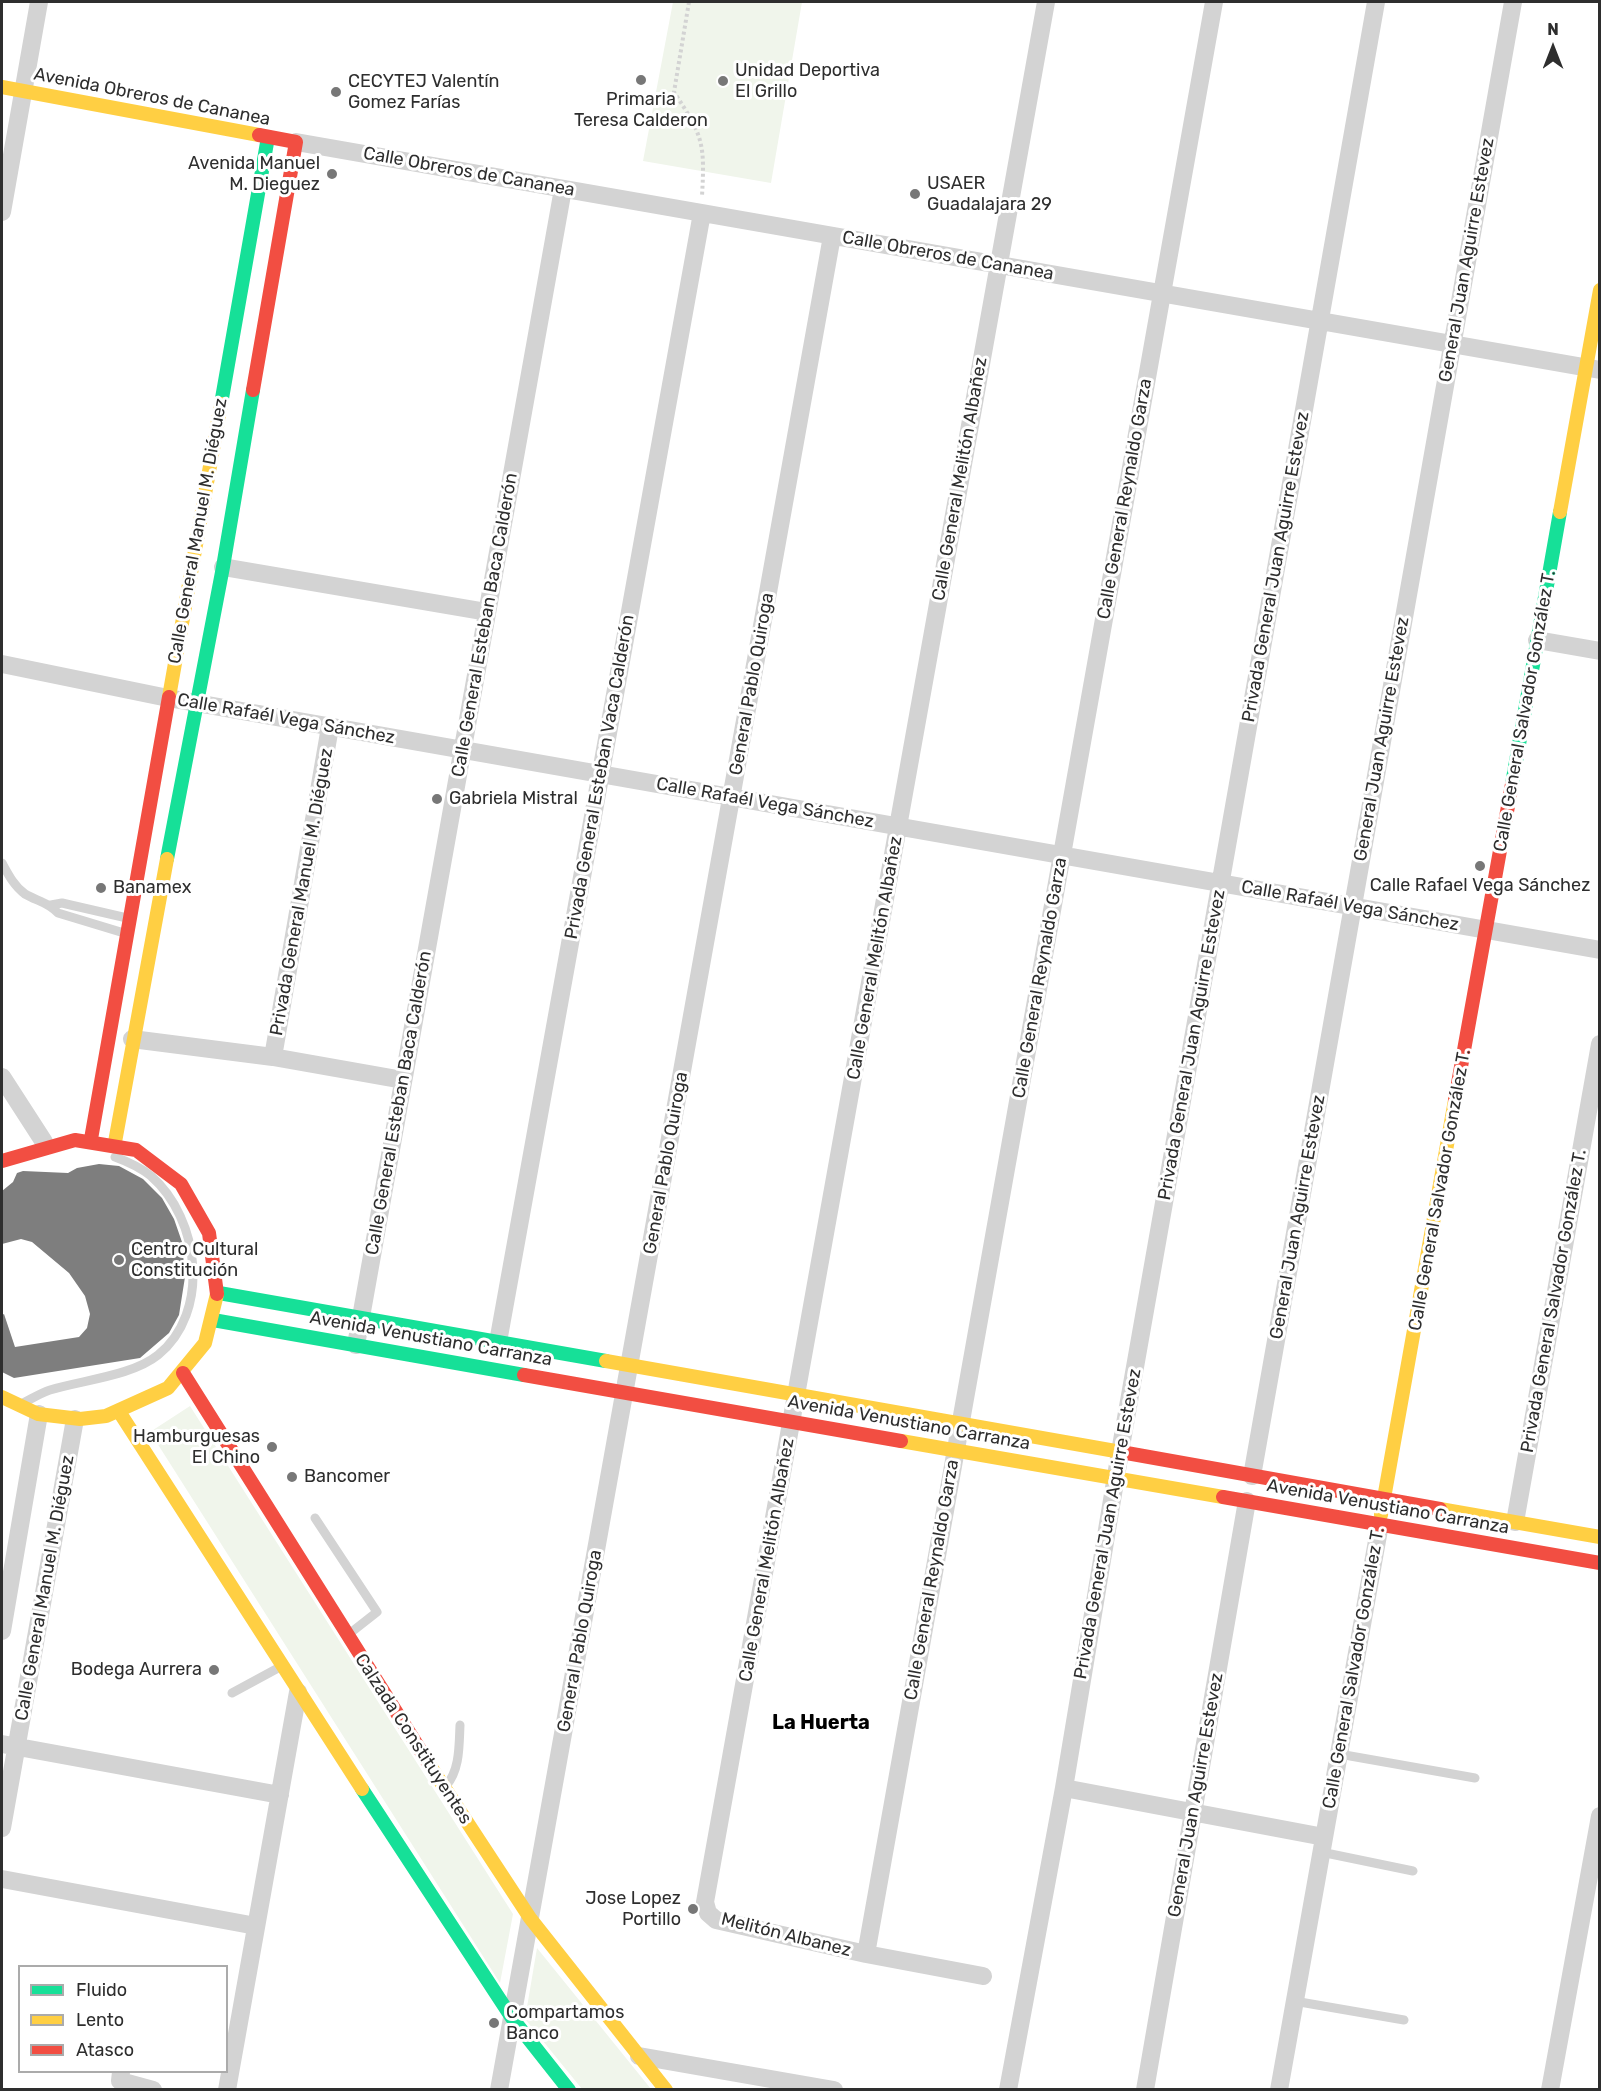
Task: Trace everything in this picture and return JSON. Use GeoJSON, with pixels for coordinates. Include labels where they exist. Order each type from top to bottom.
{"type":"FeatureCollection","features":[{"type":"Feature","properties":{"kind":"street"},"geometry":{"type":"LineString","coordinates":[[2,212],[39,2]]}},
{"type":"Feature","properties":{"kind":"street","name":"Calle General Melitón Albañez"},"geometry":{"type":"LineString","coordinates":[[708,1913],[705,1902],[1046,2]]}},
{"type":"Feature","properties":{"kind":"street","name":"Calle General Reynaldo Garza"},"geometry":{"type":"LineString","coordinates":[[866,1954],[1214,2]]}},
{"type":"Feature","properties":{"kind":"street","name":"Privada General Juan Aguirre Estevez"},"geometry":{"type":"LineString","coordinates":[[1008,2090],[1064,1788],[1115,1478],[1376,2]]}},
{"type":"Feature","properties":{"kind":"street","name":"General Juan Aguirre Estevez"},"geometry":{"type":"LineString","coordinates":[[1252,1476],[1513,2]]}},
{"type":"Feature","properties":{"kind":"street","name":"Avenida Obreros de Cananea"},"geometry":{"type":"LineString","coordinates":[[2,87],[296,142]]}},
{"type":"Feature","properties":{"kind":"street","name":"Calle General Manuel M. Diéguez"},"geometry":{"type":"LineString","coordinates":[[115,1142],[132,1039],[139,936],[168,698],[268,137]]}},
{"type":"Feature","properties":{"kind":"street","name":"Calle Obreros de Cananea"},"geometry":{"type":"LineString","coordinates":[[296,142],[1593,369]]}},
{"type":"Feature","properties":{"kind":"street","name":"Calle General Manuel M. Diéguez"},"geometry":{"type":"LineString","coordinates":[[91,1139],[195,703],[223,567],[296,142]]}},
{"type":"Feature","properties":{"kind":"street","name":"Calle General Esteban Baca Calderón"},"geometry":{"type":"LineString","coordinates":[[356,1345],[563,189]]}},
{"type":"Feature","properties":{"kind":"street","name":"Privada General Esteban Vaca Calderón"},"geometry":{"type":"LineString","coordinates":[[498,1342],[702,213]]}},
{"type":"Feature","properties":{"kind":"street","name":"General Pablo Quiroga"},"geometry":{"type":"LineString","coordinates":[[499,2090],[832,236]]}},
{"type":"Feature","properties":{"kind":"street","name":"Calle General Salvador González T."},"geometry":{"type":"LineString","coordinates":[[1279,2090],[1538,640],[1593,369],[1599,290]]}},
{"type":"Feature","properties":{"kind":"street"},"geometry":{"type":"LineString","coordinates":[[223,567],[488,612]]}},
{"type":"Feature","properties":{"kind":"street"},"geometry":{"type":"LineString","coordinates":[[1538,640],[1599,651]]}},
{"type":"Feature","properties":{"kind":"street","name":"Calle Rafaél Vega Sánchez"},"geometry":{"type":"LineString","coordinates":[[2,664],[195,703],[1599,950]]}},
{"type":"Feature","properties":{"kind":"street","name":"Privada General Manuel M. Diéguez"},"geometry":{"type":"LineString","coordinates":[[273,1057],[330,727]]}},
{"type":"Feature","properties":{"kind":"street"},"geometry":{"type":"LineString","coordinates":[[132,1039],[273,1057],[403,1080]]}},
{"type":"Feature","properties":{"kind":"street","name":"Privada General Salvador González T."},"geometry":{"type":"LineString","coordinates":[[1515,1522],[1599,1044]]}},
{"type":"Feature","properties":{"kind":"street"},"geometry":{"type":"LineString","coordinates":[[2,1077],[44,1142]]}},
{"type":"Feature","properties":{"kind":"street"},"geometry":{"type":"LineString","coordinates":[[2,1161],[44,1142],[91,1139],[115,1142],[140,1151],[162,1166],[188,1191],[207,1222],[218,1257],[219,1293],[213,1320],[198,1355],[164,1390],[143,1404],[120,1413],[75,1419],[39,1414],[2,1396]]}},
{"type":"Feature","properties":{"kind":"street","name":"Avenida Venustiano Carranza"},"geometry":{"type":"LineString","coordinates":[[219,1293],[1599,1537]]}},
{"type":"Feature","properties":{"kind":"street","name":"Avenida Venustiano Carranza"},"geometry":{"type":"LineString","coordinates":[[213,1320],[1599,1563]]}},
{"type":"Feature","properties":{"kind":"street","name":"Calzada Constituyentes"},"geometry":{"type":"LineString","coordinates":[[183,1373],[444,1788],[530,1918],[666,2090]]}},
{"type":"Feature","properties":{"kind":"street"},"geometry":{"type":"LineString","coordinates":[[120,1413],[281,1666],[512,2018],[569,2090]]}},
{"type":"Feature","properties":{"kind":"street","name":"Calle General Manuel M. Diéguez"},"geometry":{"type":"LineString","coordinates":[[2,1631],[8,1553],[39,1414]]}},
{"type":"Feature","properties":{"kind":"street","name":"Calle General Manuel M. Diéguez"},"geometry":{"type":"LineString","coordinates":[[2,1828],[9,1745],[75,1419]]}},
{"type":"Feature","properties":{"kind":"street","name":"General Juan Aguirre Estevez"},"geometry":{"type":"LineString","coordinates":[[1145,2090],[1247,1501]]}},
{"type":"Feature","properties":{"kind":"street"},"geometry":{"type":"LineString","coordinates":[[228,2090],[298,1692]]}},
{"type":"Feature","properties":{"kind":"street"},"geometry":{"type":"LineString","coordinates":[[9,1745],[280,1795]]}},
{"type":"Feature","properties":{"kind":"street"},"geometry":{"type":"LineString","coordinates":[[1064,1788],[1193,1812],[1323,1845]]}},
{"type":"Feature","properties":{"kind":"street"},"geometry":{"type":"LineString","coordinates":[[1550,2090],[1599,1816]]}},
{"type":"Feature","properties":{"kind":"street"},"geometry":{"type":"LineString","coordinates":[[2,1879],[256,1926]]}},
{"type":"Feature","properties":{"kind":"street","name":"Melitón Albanez"},"geometry":{"type":"LineString","coordinates":[[708,1913],[716,1920],[866,1954],[983,1976]]}},
{"type":"Feature","properties":{"kind":"street"},"geometry":{"type":"LineString","coordinates":[[639,2056],[834,2090]]}},
{"type":"Feature","properties":{"kind":"street"},"geometry":{"type":"LineString","coordinates":[[120,2076],[153,2090]]}},
{"type":"Feature","properties":{"kind":"lane"},"geometry":{"type":"LineString","coordinates":[[2,863],[14,883],[26,894],[51,905],[58,913],[139,936]]}},
{"type":"Feature","properties":{"kind":"lane"},"geometry":{"type":"LineString","coordinates":[[51,905],[62,903],[142,922]]}},
{"type":"Feature","properties":{"kind":"lane"},"geometry":{"type":"LineString","coordinates":[[19,1406],[47,1391],[137,1367],[156,1357],[173,1341],[189,1302],[193,1262],[189,1237],[167,1195],[151,1176],[124,1161],[68,1141]]}},
{"type":"Feature","properties":{"kind":"lane"},"geometry":{"type":"LineString","coordinates":[[315,1518],[377,1612],[347,1635]]}},
{"type":"Feature","properties":{"kind":"lane"},"geometry":{"type":"LineString","coordinates":[[232,1693],[281,1666]]}},
{"type":"Feature","properties":{"kind":"lane"},"geometry":{"type":"LineString","coordinates":[[444,1788],[452,1780],[457,1760],[460,1725]]}},
{"type":"Feature","properties":{"kind":"lane"},"geometry":{"type":"LineString","coordinates":[[1339,1754],[1474,1778]]}},
{"type":"Feature","properties":{"kind":"lane"},"geometry":{"type":"LineString","coordinates":[[1323,1845],[1413,1871]]}},
{"type":"Feature","properties":{"kind":"lane"},"geometry":{"type":"LineString","coordinates":[[1294,2001],[1404,2020]]}},
{"type":"Feature","properties":{"kind":"path"},"geometry":{"type":"LineString","coordinates":[[689,2],[674,92],[694,122],[704,150],[702,213]]}},
{"type":"Feature","properties":{"kind":"shaded area","name":"Unidad Deportiva El Grillo"},"geometry":{"type":"Polygon","coordinates":[[[673,2],[802,2],[771,183],[643,161],[673,2]]]}},
{"type":"Feature","properties":{"kind":"shaded area"},"geometry":{"type":"Polygon","coordinates":[[[190,1406],[513,1914],[500,1983],[150,1432],[190,1406]]]}},
{"type":"Feature","properties":{"kind":"shaded area"},"geometry":{"type":"Polygon","coordinates":[[[537,1948],[651,2089],[582,2089],[525,2019],[537,1948]]]}},
{"type":"Feature","properties":{"kind":"building","name":"Centro Cultural Constitución"},"geometry":{"type":"Polygon","coordinates":[[[99,1164],[119,1166],[143,1179],[162,1198],[174,1219],[182,1242],[185,1277],[179,1315],[169,1333],[140,1358],[14,1378],[2,1372],[2,1315],[4,1314],[15,1347],[79,1337],[87,1328],[90,1314],[85,1296],[69,1273],[32,1242],[21,1239],[2,1244],[2,1191],[13,1182],[17,1173],[23,1171],[68,1173],[77,1168],[99,1164]]]}},
{"type":"Feature","properties":{"kind":"traffic: fast"},"geometry":{"type":"LineString","coordinates":[[221,404],[268,137]]}},
{"type":"Feature","properties":{"kind":"traffic: fast"},"geometry":{"type":"LineString","coordinates":[[167,859],[223,567],[253,390]]}},
{"type":"Feature","properties":{"kind":"traffic: fast"},"geometry":{"type":"LineString","coordinates":[[1512,784],[1560,512]]}},
{"type":"Feature","properties":{"kind":"traffic: fast"},"geometry":{"type":"LineString","coordinates":[[219,1293],[606,1361]]}},
{"type":"Feature","properties":{"kind":"traffic: fast"},"geometry":{"type":"LineString","coordinates":[[213,1320],[524,1375]]}},
{"type":"Feature","properties":{"kind":"traffic: fast"},"geometry":{"type":"LineString","coordinates":[[362,1789],[512,2018],[569,2090]]}},
{"type":"Feature","properties":{"kind":"traffic: slow"},"geometry":{"type":"LineString","coordinates":[[2,87],[259,135]]}},
{"type":"Feature","properties":{"kind":"traffic: slow"},"geometry":{"type":"LineString","coordinates":[[1560,512],[1600,290]]}},
{"type":"Feature","properties":{"kind":"traffic: slow"},"geometry":{"type":"LineString","coordinates":[[169,697],[221,404]]}},
{"type":"Feature","properties":{"kind":"traffic: slow"},"geometry":{"type":"LineString","coordinates":[[115,1142],[167,859]]}},
{"type":"Feature","properties":{"kind":"traffic: slow"},"geometry":{"type":"LineString","coordinates":[[1381,1515],[1455,1100]]}},
{"type":"Feature","properties":{"kind":"traffic: slow"},"geometry":{"type":"LineString","coordinates":[[2,1397],[38,1414],[80,1419],[106,1416],[168,1388],[205,1343],[217,1294]]}},
{"type":"Feature","properties":{"kind":"traffic: slow"},"geometry":{"type":"LineString","coordinates":[[606,1361],[1121,1452]]}},
{"type":"Feature","properties":{"kind":"traffic: slow"},"geometry":{"type":"LineString","coordinates":[[120,1413],[362,1789]]}},
{"type":"Feature","properties":{"kind":"traffic: slow"},"geometry":{"type":"LineString","coordinates":[[901,1441],[1223,1497]]}},
{"type":"Feature","properties":{"kind":"traffic: slow"},"geometry":{"type":"LineString","coordinates":[[1440,1509],[1600,1537]]}},
{"type":"Feature","properties":{"kind":"traffic: slow"},"geometry":{"type":"LineString","coordinates":[[429,1764],[530,1918],[666,2090]]}},
{"type":"Feature","properties":{"kind":"traffic: jam"},"geometry":{"type":"LineString","coordinates":[[253,390],[296,142],[259,135]]}},
{"type":"Feature","properties":{"kind":"traffic: jam"},"geometry":{"type":"LineString","coordinates":[[91,1139],[169,697]]}},
{"type":"Feature","properties":{"kind":"traffic: jam"},"geometry":{"type":"LineString","coordinates":[[1455,1100],[1512,784]]}},
{"type":"Feature","properties":{"kind":"traffic: jam"},"geometry":{"type":"LineString","coordinates":[[2,1161],[75,1140],[136,1150],[181,1184],[209,1233],[217,1294]]}},
{"type":"Feature","properties":{"kind":"traffic: jam"},"geometry":{"type":"LineString","coordinates":[[183,1373],[429,1764]]}},
{"type":"Feature","properties":{"kind":"traffic: jam"},"geometry":{"type":"LineString","coordinates":[[524,1375],[901,1441]]}},
{"type":"Feature","properties":{"kind":"traffic: jam"},"geometry":{"type":"LineString","coordinates":[[1121,1452],[1440,1509]]}},
{"type":"Feature","properties":{"kind":"traffic: jam"},"geometry":{"type":"LineString","coordinates":[[1223,1497],[1600,1563]]}},
{"type":"Feature","properties":{"kind":"place","name":"Primaria Teresa Calderon"},"geometry":{"type":"Point","coordinates":[641,80]}},
{"type":"Feature","properties":{"kind":"place","name":"Unidad Deportiva El Grillo"},"geometry":{"type":"Point","coordinates":[723,81]}},
{"type":"Feature","properties":{"kind":"place","name":"CECYTEJ Valentín Gomez Farías"},"geometry":{"type":"Point","coordinates":[336,92]}},
{"type":"Feature","properties":{"kind":"place","name":"Avenida Manuel M. Dieguez"},"geometry":{"type":"Point","coordinates":[332,174]}},
{"type":"Feature","properties":{"kind":"place","name":"USAER Guadalajara 29"},"geometry":{"type":"Point","coordinates":[915,194]}},
{"type":"Feature","properties":{"kind":"place","name":"Gabriela Mistral"},"geometry":{"type":"Point","coordinates":[437,799]}},
{"type":"Feature","properties":{"kind":"place","name":"Calle Rafael Vega Sánchez"},"geometry":{"type":"Point","coordinates":[1480,866]}},
{"type":"Feature","properties":{"kind":"place","name":"Banamex"},"geometry":{"type":"Point","coordinates":[101,888]}},
{"type":"Feature","properties":{"kind":"place","name":"Centro Cultural Constitución"},"geometry":{"type":"Point","coordinates":[119,1260]}},
{"type":"Feature","properties":{"kind":"place","name":"Hamburguesas El Chino"},"geometry":{"type":"Point","coordinates":[272,1447]}},
{"type":"Feature","properties":{"kind":"place","name":"Bancomer"},"geometry":{"type":"Point","coordinates":[292,1477]}},
{"type":"Feature","properties":{"kind":"place","name":"Bodega Aurrera"},"geometry":{"type":"Point","coordinates":[214,1670]}},
{"type":"Feature","properties":{"kind":"place","name":"Jose Lopez Portillo"},"geometry":{"type":"Point","coordinates":[693,1909]}},
{"type":"Feature","properties":{"kind":"place","name":"Compartamos Banco"},"geometry":{"type":"Point","coordinates":[494,2023]}},
{"type":"Feature","properties":{"kind":"district","name":"La Huerta"},"geometry":{"type":"Point","coordinates":[821,1723]}}]}
